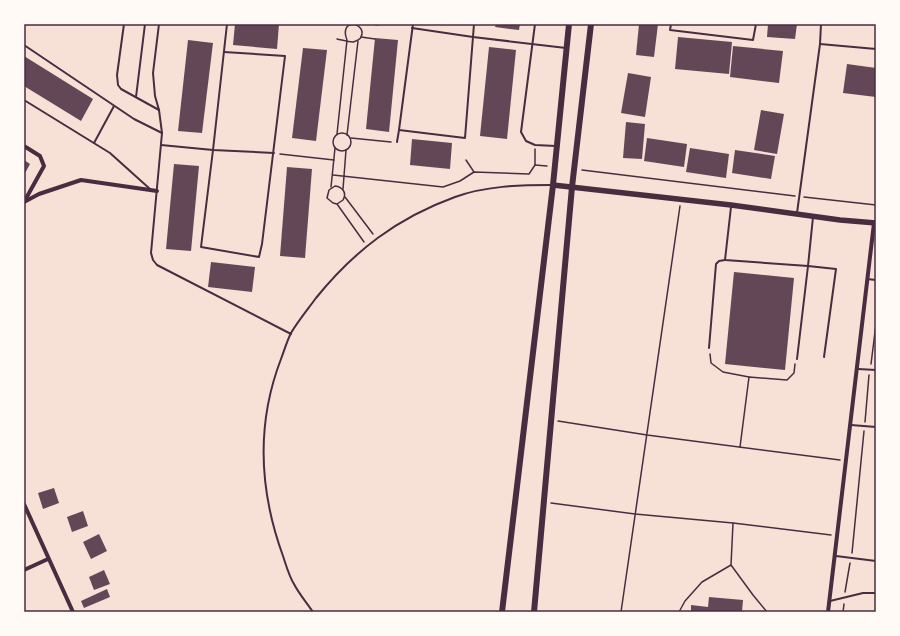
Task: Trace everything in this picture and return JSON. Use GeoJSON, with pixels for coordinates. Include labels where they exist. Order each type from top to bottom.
{"type":"FeatureCollection","features":[{"type":"Feature","properties":{"kind":"main road"},"geometry":{"type":"LineString","coordinates":[[502,612],[553,185],[569,24]]}},
{"type":"Feature","properties":{"kind":"main road"},"geometry":{"type":"LineString","coordinates":[[534,612],[572,187],[591,24]]}},
{"type":"Feature","properties":{"kind":"street"},"geometry":{"type":"LineString","coordinates":[[24,146],[40,156],[44,166],[24,202]]}},
{"type":"Feature","properties":{"kind":"street"},"geometry":{"type":"LineString","coordinates":[[24,202],[39,194],[81,180],[157,191]]}},
{"type":"Feature","properties":{"kind":"street"},"geometry":{"type":"LineString","coordinates":[[553,185],[875,223],[856,369],[828,612]]}},
{"type":"Feature","properties":{"kind":"street"},"geometry":{"type":"LineString","coordinates":[[24,504],[73,612]]}},
{"type":"Feature","properties":{"kind":"street"},"geometry":{"type":"LineString","coordinates":[[24,570],[48,559]]}},
{"type":"Feature","properties":{"kind":"lane"},"geometry":{"type":"LineString","coordinates":[[124,24],[117,81],[118,86],[159,110]]}},
{"type":"Feature","properties":{"kind":"lane"},"geometry":{"type":"LineString","coordinates":[[136,97],[146,24]]}},
{"type":"Feature","properties":{"kind":"lane"},"geometry":{"type":"LineString","coordinates":[[159,24],[153,73],[155,96],[159,110],[162,133],[151,253],[153,260],[157,265],[291,334]]}},
{"type":"Feature","properties":{"kind":"lane"},"geometry":{"type":"LineString","coordinates":[[224,52],[285,56],[274,153],[259,257],[201,247],[227,24]]}},
{"type":"Feature","properties":{"kind":"lane"},"geometry":{"type":"LineString","coordinates":[[397,142],[413,24]]}},
{"type":"Feature","properties":{"kind":"lane"},"geometry":{"type":"LineString","coordinates":[[399,130],[465,138],[474,24]]}},
{"type":"Feature","properties":{"kind":"lane"},"geometry":{"type":"LineString","coordinates":[[534,24],[521,132],[526,141],[535,145],[557,146]]}},
{"type":"Feature","properties":{"kind":"lane"},"geometry":{"type":"LineString","coordinates":[[671,24],[670,30],[753,40],[756,24]]}},
{"type":"Feature","properties":{"kind":"lane"},"geometry":{"type":"LineString","coordinates":[[797,214],[820,44],[821,24]]}},
{"type":"Feature","properties":{"kind":"lane"},"geometry":{"type":"LineString","coordinates":[[412,28],[567,48]]}},
{"type":"Feature","properties":{"kind":"lane"},"geometry":{"type":"LineString","coordinates":[[820,44],[876,50]]}},
{"type":"Feature","properties":{"kind":"lane"},"geometry":{"type":"LineString","coordinates":[[24,46],[134,119],[162,133]]}},
{"type":"Feature","properties":{"kind":"lane"},"geometry":{"type":"LineString","coordinates":[[24,100],[110,153],[151,189]]}},
{"type":"Feature","properties":{"kind":"lane"},"geometry":{"type":"LineString","coordinates":[[94,143],[114,106]]}},
{"type":"Feature","properties":{"kind":"lane"},"geometry":{"type":"LineString","coordinates":[[161,145],[213,150],[274,153]]}},
{"type":"Feature","properties":{"kind":"lane"},"geometry":{"type":"LineString","coordinates":[[313,612],[293,584],[275,535],[264,477],[263,432],[273,380],[291,334],[333,277],[367,245],[411,216],[456,196],[491,188],[522,185],[553,185]]}},
{"type":"Feature","properties":{"kind":"lane"},"geometry":{"type":"LineString","coordinates":[[725,260],[731,206]]}},
{"type":"Feature","properties":{"kind":"lane"},"geometry":{"type":"LineString","coordinates":[[797,359],[813,216]]}},
{"type":"Feature","properties":{"kind":"lane"},"geometry":{"type":"LineString","coordinates":[[709,348],[716,264],[719,261],[725,260],[808,266],[836,269],[824,357]]}},
{"type":"Feature","properties":{"kind":"lane"},"geometry":{"type":"LineString","coordinates":[[867,279],[876,280]]}},
{"type":"Feature","properties":{"kind":"lane"},"geometry":{"type":"LineString","coordinates":[[856,369],[876,370]]}},
{"type":"Feature","properties":{"kind":"lane"},"geometry":{"type":"LineString","coordinates":[[850,425],[876,427]]}},
{"type":"Feature","properties":{"kind":"lane"},"geometry":{"type":"LineString","coordinates":[[834,556],[876,561]]}},
{"type":"Feature","properties":{"kind":"lane"},"geometry":{"type":"LineString","coordinates":[[829,601],[863,593],[876,593]]}},
{"type":"Feature","properties":{"kind":"path"},"geometry":{"type":"LineString","coordinates":[[337,39],[347,40],[352,42],[358,41],[361,38],[362,31],[359,25],[354,24],[349,25],[345,29],[347,40],[337,134],[333,143],[335,148],[333,175],[327,198],[333,203],[337,204],[367,245]]}},
{"type":"Feature","properties":{"kind":"path"},"geometry":{"type":"LineString","coordinates":[[372,24],[378,25]]}},
{"type":"Feature","properties":{"kind":"path"},"geometry":{"type":"LineString","coordinates":[[361,38],[375,39]]}},
{"type":"Feature","properties":{"kind":"path"},"geometry":{"type":"LineString","coordinates":[[335,148],[340,151],[346,150],[349,148],[351,143],[347,134],[358,41]]}},
{"type":"Feature","properties":{"kind":"path"},"geometry":{"type":"LineString","coordinates":[[337,134],[347,134]]}},
{"type":"Feature","properties":{"kind":"path"},"geometry":{"type":"LineString","coordinates":[[350,138],[397,142]]}},
{"type":"Feature","properties":{"kind":"path"},"geometry":{"type":"LineString","coordinates":[[333,175],[443,187],[460,181],[474,172],[528,174],[534,165],[535,145]]}},
{"type":"Feature","properties":{"kind":"path"},"geometry":{"type":"LineString","coordinates":[[346,150],[343,189],[345,196],[376,239]]}},
{"type":"Feature","properties":{"kind":"path"},"geometry":{"type":"LineString","coordinates":[[274,153],[334,160]]}},
{"type":"Feature","properties":{"kind":"path"},"geometry":{"type":"LineString","coordinates":[[466,160],[474,172]]}},
{"type":"Feature","properties":{"kind":"path"},"geometry":{"type":"LineString","coordinates":[[534,165],[555,167]]}},
{"type":"Feature","properties":{"kind":"path"},"geometry":{"type":"LineString","coordinates":[[575,169],[876,205]]}},
{"type":"Feature","properties":{"kind":"path"},"geometry":{"type":"LineString","coordinates":[[331,187],[335,186],[343,189]]}},
{"type":"Feature","properties":{"kind":"path"},"geometry":{"type":"LineString","coordinates":[[337,204],[340,203],[345,196]]}},
{"type":"Feature","properties":{"kind":"path"},"geometry":{"type":"LineString","coordinates":[[621,612],[681,200]]}},
{"type":"Feature","properties":{"kind":"path"},"geometry":{"type":"LineString","coordinates":[[843,612],[851,558],[876,324]]}},
{"type":"Feature","properties":{"kind":"path"},"geometry":{"type":"LineString","coordinates":[[709,348],[711,363],[722,372],[750,377],[787,380],[794,373],[797,359]]}},
{"type":"Feature","properties":{"kind":"path"},"geometry":{"type":"LineString","coordinates":[[740,447],[750,377]]}},
{"type":"Feature","properties":{"kind":"path"},"geometry":{"type":"LineString","coordinates":[[551,419],[647,434],[846,461]]}},
{"type":"Feature","properties":{"kind":"path"},"geometry":{"type":"LineString","coordinates":[[544,502],[635,514],[733,523],[837,536]]}},
{"type":"Feature","properties":{"kind":"path"},"geometry":{"type":"LineString","coordinates":[[733,523],[731,565],[767,612]]}},
{"type":"Feature","properties":{"kind":"path"},"geometry":{"type":"LineString","coordinates":[[678,612],[685,600],[702,582],[731,565]]}},
{"type":"Feature","properties":{"kind":"building"},"geometry":{"type":"Polygon","coordinates":[[[235,24],[279,24],[277,49],[233,45],[235,24]]]}},
{"type":"Feature","properties":{"kind":"building"},"geometry":{"type":"Polygon","coordinates":[[[496,24],[520,24],[519,30],[495,27],[496,24]]]}},
{"type":"Feature","properties":{"kind":"building"},"geometry":{"type":"Polygon","coordinates":[[[639,24],[658,24],[654,57],[636,55],[639,24]]]}},
{"type":"Feature","properties":{"kind":"building"},"geometry":{"type":"Polygon","coordinates":[[[768,24],[797,24],[795,39],[767,37],[768,24]]]}},
{"type":"Feature","properties":{"kind":"building"},"geometry":{"type":"Polygon","coordinates":[[[678,37],[732,42],[729,74],[675,69],[678,37]]]}},
{"type":"Feature","properties":{"kind":"building"},"geometry":{"type":"Polygon","coordinates":[[[375,38],[398,40],[389,132],[366,129],[375,38]]]}},
{"type":"Feature","properties":{"kind":"building"},"geometry":{"type":"Polygon","coordinates":[[[188,40],[213,43],[202,133],[178,131],[188,40]]]}},
{"type":"Feature","properties":{"kind":"building"},"geometry":{"type":"Polygon","coordinates":[[[733,46],[783,51],[779,83],[730,77],[733,46]]]}},
{"type":"Feature","properties":{"kind":"building"},"geometry":{"type":"Polygon","coordinates":[[[489,47],[516,50],[507,139],[480,136],[489,47]]]}},
{"type":"Feature","properties":{"kind":"building"},"geometry":{"type":"Polygon","coordinates":[[[303,48],[327,50],[316,141],[292,138],[303,48]]]}},
{"type":"Feature","properties":{"kind":"building"},"geometry":{"type":"Polygon","coordinates":[[[24,56],[93,99],[81,121],[24,86],[24,56]]]}},
{"type":"Feature","properties":{"kind":"building"},"geometry":{"type":"Polygon","coordinates":[[[847,64],[876,68],[876,97],[843,93],[847,64]]]}},
{"type":"Feature","properties":{"kind":"building"},"geometry":{"type":"Polygon","coordinates":[[[628,73],[651,77],[645,117],[621,113],[628,73]]]}},
{"type":"Feature","properties":{"kind":"building"},"geometry":{"type":"Polygon","coordinates":[[[761,110],[784,114],[777,154],[754,150],[761,110]]]}},
{"type":"Feature","properties":{"kind":"building"},"geometry":{"type":"Polygon","coordinates":[[[626,122],[645,124],[642,159],[623,158],[626,122]]]}},
{"type":"Feature","properties":{"kind":"building"},"geometry":{"type":"Polygon","coordinates":[[[647,138],[687,144],[684,167],[644,161],[647,138]]]}},
{"type":"Feature","properties":{"kind":"building"},"geometry":{"type":"Polygon","coordinates":[[[412,139],[452,143],[450,169],[410,165],[412,139]]]}},
{"type":"Feature","properties":{"kind":"building"},"geometry":{"type":"Polygon","coordinates":[[[690,148],[729,154],[726,178],[686,172],[690,148]]]}},
{"type":"Feature","properties":{"kind":"building"},"geometry":{"type":"Polygon","coordinates":[[[735,150],[775,156],[771,179],[732,173],[735,150]]]}},
{"type":"Feature","properties":{"kind":"building"},"geometry":{"type":"Polygon","coordinates":[[[24,160],[30,164],[24,175],[24,160]]]}},
{"type":"Feature","properties":{"kind":"building"},"geometry":{"type":"Polygon","coordinates":[[[174,164],[199,166],[191,251],[166,249],[174,164]]]}},
{"type":"Feature","properties":{"kind":"building"},"geometry":{"type":"Polygon","coordinates":[[[287,167],[312,169],[305,258],[280,256],[287,167]]]}},
{"type":"Feature","properties":{"kind":"building"},"geometry":{"type":"Polygon","coordinates":[[[211,262],[255,267],[252,292],[208,287],[211,262]]]}},
{"type":"Feature","properties":{"kind":"building"},"geometry":{"type":"Polygon","coordinates":[[[734,272],[794,278],[785,370],[725,364],[734,272]]]}},
{"type":"Feature","properties":{"kind":"building"},"geometry":{"type":"Polygon","coordinates":[[[54,488],[59,503],[43,509],[38,493],[54,488]]]}},
{"type":"Feature","properties":{"kind":"building"},"geometry":{"type":"Polygon","coordinates":[[[83,511],[88,526],[72,532],[67,517],[83,511]]]}},
{"type":"Feature","properties":{"kind":"building"},"geometry":{"type":"Polygon","coordinates":[[[99,534],[107,551],[91,559],[83,542],[99,534]]]}},
{"type":"Feature","properties":{"kind":"building"},"geometry":{"type":"Polygon","coordinates":[[[104,570],[110,584],[94,590],[89,577],[104,570]]]}},
{"type":"Feature","properties":{"kind":"building"},"geometry":{"type":"Polygon","coordinates":[[[107,589],[110,597],[84,608],[81,601],[107,589]]]}},
{"type":"Feature","properties":{"kind":"building"},"geometry":{"type":"Polygon","coordinates":[[[709,597],[743,600],[742,612],[691,612],[691,605],[708,607],[709,597]]]}}]}
